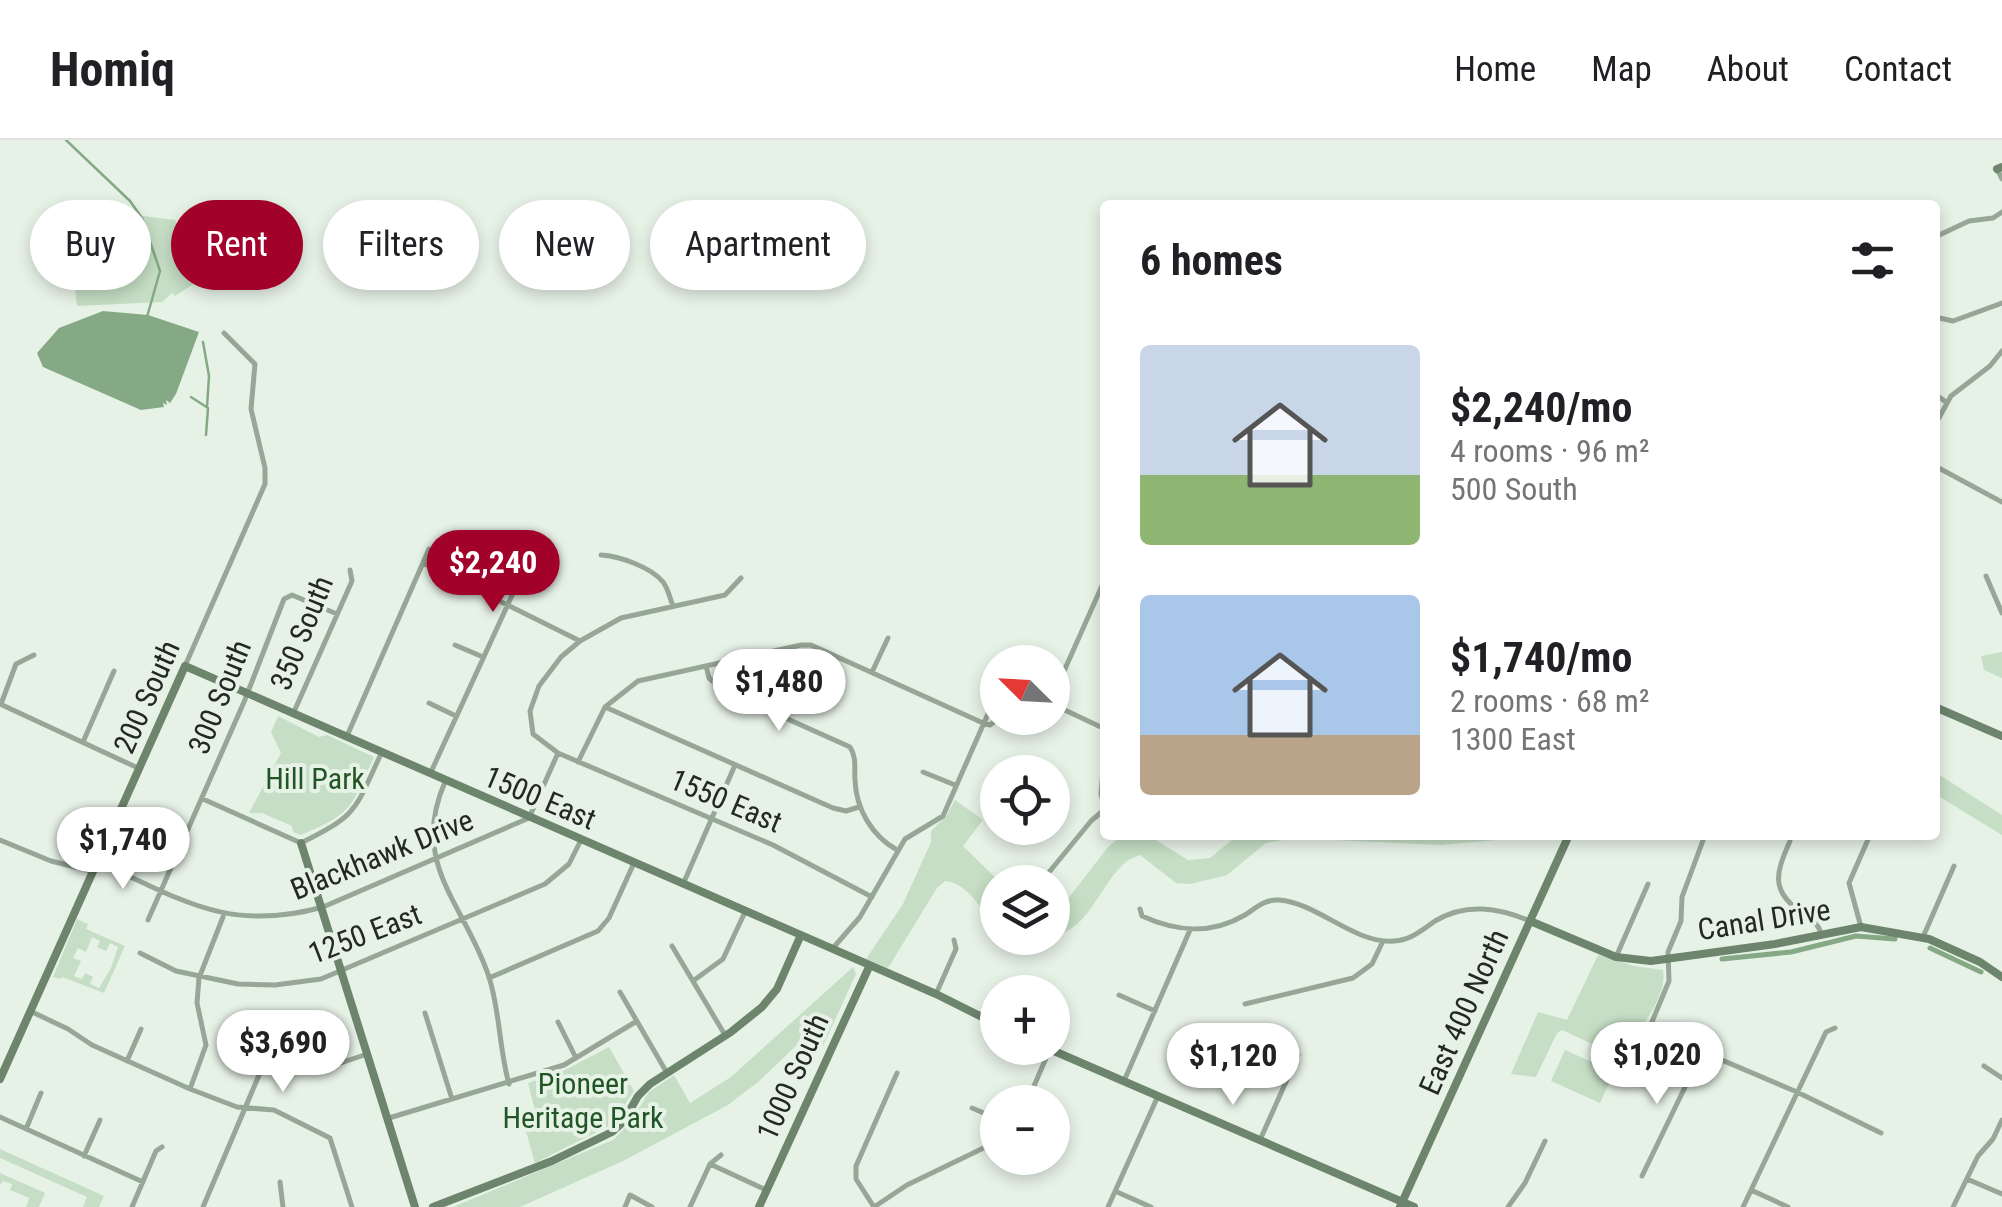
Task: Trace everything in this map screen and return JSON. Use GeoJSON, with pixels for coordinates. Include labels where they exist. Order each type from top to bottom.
{"type":"FeatureCollection","features":[{"type":"Feature","properties":{"kind":"street"},"geometry":{"type":"LineString","coordinates":[[2000,168],[2002,179]]}},
{"type":"Feature","properties":{"kind":"street"},"geometry":{"type":"LineString","coordinates":[[1940,234],[2002,212]]}},
{"type":"Feature","properties":{"kind":"street"},"geometry":{"type":"LineString","coordinates":[[1940,319],[1953,322],[2002,303]]}},
{"type":"Feature","properties":{"kind":"street","name":"200 South"},"geometry":{"type":"LineString","coordinates":[[0,1079],[265,484],[265,468],[250,409],[254,364],[224,333]]}},
{"type":"Feature","properties":{"kind":"street"},"geometry":{"type":"LineString","coordinates":[[1940,415],[1954,392],[1990,366],[2002,351]]}},
{"type":"Feature","properties":{"kind":"street"},"geometry":{"type":"LineString","coordinates":[[1940,398],[1946,402]]}},
{"type":"Feature","properties":{"kind":"street"},"geometry":{"type":"LineString","coordinates":[[1940,469],[2002,502]]}},
{"type":"Feature","properties":{"kind":"street"},"geometry":{"type":"LineString","coordinates":[[346,739],[429,549]]}},
{"type":"Feature","properties":{"kind":"street"},"geometry":{"type":"LineString","coordinates":[[601,555],[653,574],[664,583],[673,606]]}},
{"type":"Feature","properties":{"kind":"street"},"geometry":{"type":"LineString","coordinates":[[430,774],[530,556]]}},
{"type":"Feature","properties":{"kind":"street"},"geometry":{"type":"LineString","coordinates":[[423,563],[580,641]]}},
{"type":"Feature","properties":{"kind":"street","name":"350 South"},"geometry":{"type":"LineString","coordinates":[[293,714],[352,582],[350,570]]}},
{"type":"Feature","properties":{"kind":"street"},"geometry":{"type":"LineString","coordinates":[[1986,576],[2002,613]]}},
{"type":"Feature","properties":{"kind":"street"},"geometry":{"type":"LineString","coordinates":[[529,818],[558,753],[533,734],[530,711],[539,686],[561,657],[580,641],[621,618],[725,595],[741,578]]}},
{"type":"Feature","properties":{"kind":"street"},"geometry":{"type":"LineString","coordinates":[[1070,660],[1100,591]]}},
{"type":"Feature","properties":{"kind":"street","name":"300 South"},"geometry":{"type":"LineString","coordinates":[[148,920],[203,799],[284,599],[292,595],[337,614]]}},
{"type":"Feature","properties":{"kind":"street"},"geometry":{"type":"LineString","coordinates":[[872,672],[888,638]]}},
{"type":"Feature","properties":{"kind":"street"},"geometry":{"type":"LineString","coordinates":[[455,645],[483,658]]}},
{"type":"Feature","properties":{"kind":"street"},"geometry":{"type":"LineString","coordinates":[[578,762],[604,707],[638,681],[811,645],[980,722]]}},
{"type":"Feature","properties":{"kind":"street"},"geometry":{"type":"LineString","coordinates":[[34,655],[16,664],[0,704],[140,768]]}},
{"type":"Feature","properties":{"kind":"street","name":"1500 East"},"geometry":{"type":"LineString","coordinates":[[185,666],[980,1016]]}},
{"type":"Feature","properties":{"kind":"street"},"geometry":{"type":"LineString","coordinates":[[706,666],[709,678],[723,690],[850,747],[855,755],[860,806],[874,830],[897,850]]}},
{"type":"Feature","properties":{"kind":"street"},"geometry":{"type":"LineString","coordinates":[[83,742],[114,671]]}},
{"type":"Feature","properties":{"kind":"street"},"geometry":{"type":"LineString","coordinates":[[428,704],[456,716]]}},
{"type":"Feature","properties":{"kind":"street"},"geometry":{"type":"LineString","coordinates":[[604,707],[833,808],[846,811],[860,806]]}},
{"type":"Feature","properties":{"kind":"street"},"geometry":{"type":"LineString","coordinates":[[1940,709],[2002,736]]}},
{"type":"Feature","properties":{"kind":"street"},"geometry":{"type":"LineString","coordinates":[[1070,711],[1100,727]]}},
{"type":"Feature","properties":{"kind":"street"},"geometry":{"type":"LineString","coordinates":[[831,950],[855,924],[897,850],[915,830],[942,816],[980,730]]}},
{"type":"Feature","properties":{"kind":"street"},"geometry":{"type":"LineString","coordinates":[[522,738],[533,734]]}},
{"type":"Feature","properties":{"kind":"street","name":"1550 East"},"geometry":{"type":"LineString","coordinates":[[558,753],[773,845],[872,898]]}},
{"type":"Feature","properties":{"kind":"street"},"geometry":{"type":"LineString","coordinates":[[300,843],[342,822],[355,810],[381,754]]}},
{"type":"Feature","properties":{"kind":"street"},"geometry":{"type":"LineString","coordinates":[[683,885],[736,765]]}},
{"type":"Feature","properties":{"kind":"street"},"geometry":{"type":"LineString","coordinates":[[923,772],[955,786]]}},
{"type":"Feature","properties":{"kind":"street"},"geometry":{"type":"LineString","coordinates":[[446,782],[434,808],[434,859],[489,978],[509,1084]]}},
{"type":"Feature","properties":{"kind":"street"},"geometry":{"type":"LineString","coordinates":[[203,799],[300,843],[415,1207]]}},
{"type":"Feature","properties":{"kind":"street"},"geometry":{"type":"LineString","coordinates":[[1055,865],[1100,813]]}},
{"type":"Feature","properties":{"kind":"street","name":"Blackhawk Drive"},"geometry":{"type":"LineString","coordinates":[[99,862],[224,916],[289,917],[323,908],[529,818]]}},
{"type":"Feature","properties":{"kind":"street"},"geometry":{"type":"LineString","coordinates":[[0,840],[51,861],[94,872]]}},
{"type":"Feature","properties":{"kind":"street","name":"1250 East"},"geometry":{"type":"LineString","coordinates":[[140,953],[200,978],[238,984],[275,985],[321,979],[554,879],[569,864],[581,840]]}},
{"type":"Feature","properties":{"kind":"street","name":"East 400 North"},"geometry":{"type":"LineString","coordinates":[[1401,1205],[1567,840]]}},
{"type":"Feature","properties":{"kind":"street"},"geometry":{"type":"LineString","coordinates":[[1703,840],[1682,896],[1681,920],[1668,959],[1669,980],[1649,1029],[1797,1092],[1881,1134]]}},
{"type":"Feature","properties":{"kind":"street"},"geometry":{"type":"LineString","coordinates":[[1861,927],[1849,882],[1868,840]]}},
{"type":"Feature","properties":{"kind":"street"},"geometry":{"type":"LineString","coordinates":[[1790,841],[1778,868],[1778,887],[1788,904],[1818,925],[1822,936]]}},
{"type":"Feature","properties":{"kind":"street"},"geometry":{"type":"LineString","coordinates":[[489,978],[598,931],[609,918],[634,863]]}},
{"type":"Feature","properties":{"kind":"street"},"geometry":{"type":"LineString","coordinates":[[1923,937],[1954,866]]}},
{"type":"Feature","properties":{"kind":"street"},"geometry":{"type":"LineString","coordinates":[[1616,957],[1648,884]]}},
{"type":"Feature","properties":{"kind":"street"},"geometry":{"type":"LineString","coordinates":[[1140,909],[1142,916],[1164,926],[1190,930],[1228,924],[1262,903],[1284,900],[1383,941],[1411,938],[1442,917],[1462,910],[1503,910],[1530,921]]}},
{"type":"Feature","properties":{"kind":"street"},"geometry":{"type":"LineString","coordinates":[[693,981],[723,959],[745,912]]}},
{"type":"Feature","properties":{"kind":"street"},"geometry":{"type":"LineString","coordinates":[[190,1090],[206,1044],[196,1003],[200,978],[224,916]]}},
{"type":"Feature","properties":{"kind":"street","name":"Canal Drive"},"geometry":{"type":"LineString","coordinates":[[1530,921],[1616,957],[1668,959],[1861,927],[1923,937],[1980,962],[2002,977]]}},
{"type":"Feature","properties":{"kind":"street"},"geometry":{"type":"LineString","coordinates":[[1124,1082],[1190,930]]}},
{"type":"Feature","properties":{"kind":"street"},"geometry":{"type":"LineString","coordinates":[[433,1207],[552,1162],[606,1136],[627,1117],[640,1093],[768,1002],[800,937]]}},
{"type":"Feature","properties":{"kind":"street"},"geometry":{"type":"LineString","coordinates":[[936,994],[956,949],[954,940]]}},
{"type":"Feature","properties":{"kind":"street"},"geometry":{"type":"LineString","coordinates":[[1246,1004],[1353,978],[1372,964],[1383,941]]}},
{"type":"Feature","properties":{"kind":"street"},"geometry":{"type":"LineString","coordinates":[[672,946],[725,1036]]}},
{"type":"Feature","properties":{"kind":"street","name":"1000 South"},"geometry":{"type":"LineString","coordinates":[[759,1207],[873,968]]}},
{"type":"Feature","properties":{"kind":"street"},"geometry":{"type":"LineString","coordinates":[[620,992],[667,1073]]}},
{"type":"Feature","properties":{"kind":"street"},"geometry":{"type":"LineString","coordinates":[[1118,995],[1155,1011]]}},
{"type":"Feature","properties":{"kind":"street"},"geometry":{"type":"LineString","coordinates":[[30,1011],[190,1090],[224,1104],[274,1110],[330,1138],[352,1207]]}},
{"type":"Feature","properties":{"kind":"street"},"geometry":{"type":"LineString","coordinates":[[425,1013],[452,1099]]}},
{"type":"Feature","properties":{"kind":"street"},"geometry":{"type":"LineString","coordinates":[[389,1118],[564,1065],[638,1021]]}},
{"type":"Feature","properties":{"kind":"street"},"geometry":{"type":"LineString","coordinates":[[558,1022],[576,1058]]}},
{"type":"Feature","properties":{"kind":"street"},"geometry":{"type":"LineString","coordinates":[[127,1062],[141,1028]]}},
{"type":"Feature","properties":{"kind":"street"},"geometry":{"type":"LineString","coordinates":[[1743,1207],[1826,1032],[1834,1028]]}},
{"type":"Feature","properties":{"kind":"street"},"geometry":{"type":"LineString","coordinates":[[1642,1176],[1702,1052]]}},
{"type":"Feature","properties":{"kind":"street"},"geometry":{"type":"LineString","coordinates":[[203,1207],[268,1054]]}},
{"type":"Feature","properties":{"kind":"street"},"geometry":{"type":"LineString","coordinates":[[329,1067],[367,1054]]}},
{"type":"Feature","properties":{"kind":"street"},"geometry":{"type":"LineString","coordinates":[[1260,1140],[1298,1054]]}},
{"type":"Feature","properties":{"kind":"street"},"geometry":{"type":"LineString","coordinates":[[1070,1058],[1401,1205],[1414,1207]]}},
{"type":"Feature","properties":{"kind":"street"},"geometry":{"type":"LineString","coordinates":[[1984,1066],[2002,1078]]}},
{"type":"Feature","properties":{"kind":"street"},"geometry":{"type":"LineString","coordinates":[[897,1073],[856,1166],[856,1179],[874,1207],[908,1185],[980,1150]]}},
{"type":"Feature","properties":{"kind":"street"},"geometry":{"type":"LineString","coordinates":[[26,1129],[41,1092]]}},
{"type":"Feature","properties":{"kind":"street"},"geometry":{"type":"LineString","coordinates":[[1108,1207],[1158,1096]]}},
{"type":"Feature","properties":{"kind":"street"},"geometry":{"type":"LineString","coordinates":[[972,1108],[980,1111]]}},
{"type":"Feature","properties":{"kind":"street"},"geometry":{"type":"LineString","coordinates":[[0,1118],[142,1182]]}},
{"type":"Feature","properties":{"kind":"street"},"geometry":{"type":"LineString","coordinates":[[84,1156],[100,1120]]}},
{"type":"Feature","properties":{"kind":"street"},"geometry":{"type":"LineString","coordinates":[[1953,1207],[2002,1120]]}},
{"type":"Feature","properties":{"kind":"street"},"geometry":{"type":"LineString","coordinates":[[1508,1207],[1545,1141]]}},
{"type":"Feature","properties":{"kind":"street"},"geometry":{"type":"LineString","coordinates":[[132,1207],[156,1151],[162,1147]]}},
{"type":"Feature","properties":{"kind":"street"},"geometry":{"type":"LineString","coordinates":[[690,1207],[710,1164],[721,1155]]}},
{"type":"Feature","properties":{"kind":"street"},"geometry":{"type":"LineString","coordinates":[[710,1164],[767,1190]]}},
{"type":"Feature","properties":{"kind":"street"},"geometry":{"type":"LineString","coordinates":[[1967,1178],[2002,1194]]}},
{"type":"Feature","properties":{"kind":"street"},"geometry":{"type":"LineString","coordinates":[[280,1182],[283,1207]]}},
{"type":"Feature","properties":{"kind":"street"},"geometry":{"type":"LineString","coordinates":[[1751,1190],[1788,1207]]}},
{"type":"Feature","properties":{"kind":"street"},"geometry":{"type":"LineString","coordinates":[[1116,1191],[1151,1207]]}},
{"type":"Feature","properties":{"kind":"street"},"geometry":{"type":"LineString","coordinates":[[624,1207],[630,1195],[652,1207]]}},
{"type":"Feature","properties":{"kind":"green space"},"geometry":{"type":"Polygon","coordinates":[[[151,217],[171,220],[171,290],[184,290],[175,296],[172,293],[162,302],[77,306],[75,290],[151,290],[151,217]]]}},
{"type":"Feature","properties":{"kind":"green space"},"geometry":{"type":"Polygon","coordinates":[[[2002,652],[2002,678],[1984,670],[1981,656],[2002,652]]]}},
{"type":"Feature","properties":{"kind":"green space","name":"Hill Park"},"geometry":{"type":"Polygon","coordinates":[[[278,716],[319,737],[327,735],[374,757],[342,814],[301,835],[293,832],[292,826],[262,813],[249,813],[281,753],[271,732],[278,716]]]}},
{"type":"Feature","properties":{"kind":"green space"},"geometry":{"type":"Polygon","coordinates":[[[1940,775],[2002,815],[2002,835],[1940,797],[1940,775]]]}},
{"type":"Feature","properties":{"kind":"green space"},"geometry":{"type":"Polygon","coordinates":[[[955,800],[980,818],[980,824],[963,846],[983,865],[980,906],[968,892],[945,881],[888,968],[866,959],[903,904],[931,842],[931,831],[955,800]]]}},
{"type":"Feature","properties":{"kind":"green space"},"geometry":{"type":"Polygon","coordinates":[[[1117,840],[1156,840],[1188,860],[1210,858],[1232,840],[1283,840],[1266,843],[1227,875],[1190,884],[1176,883],[1140,855],[1117,870],[1089,910],[1070,929],[1070,896],[1117,840]]]}},
{"type":"Feature","properties":{"kind":"green space"},"geometry":{"type":"Polygon","coordinates":[[[1336,840],[1496,840],[1440,845],[1336,840]]]}},
{"type":"Feature","properties":{"kind":"green space"},"geometry":{"type":"Polygon","coordinates":[[[77,919],[88,924],[86,929],[125,946],[104,993],[53,977],[77,919]],[[92,937],[86,952],[78,948],[73,958],[81,961],[74,976],[82,979],[85,973],[93,977],[90,984],[99,988],[118,947],[110,943],[106,951],[97,947],[100,941],[92,937]]]}},
{"type":"Feature","properties":{"kind":"green space"},"geometry":{"type":"Polygon","coordinates":[[[1598,955],[1663,970],[1662,988],[1655,1005],[1635,1036],[1630,1035],[1620,1057],[1562,1030],[1536,1077],[1511,1074],[1538,1012],[1567,1020],[1598,955]]]}},
{"type":"Feature","properties":{"kind":"green space"},"geometry":{"type":"Polygon","coordinates":[[[853,967],[856,974],[823,1046],[803,1039],[728,1105],[623,1161],[520,1207],[453,1207],[613,1140],[630,1123],[649,1092],[674,1075],[690,1103],[731,1077],[853,967]]]}},
{"type":"Feature","properties":{"kind":"green space","name":"Pioneer Heritage Park"},"geometry":{"type":"Polygon","coordinates":[[[609,1047],[634,1091],[611,1125],[535,1163],[523,1121],[510,1125],[508,1119],[535,1110],[528,1083],[563,1071],[609,1047]]]}},
{"type":"Feature","properties":{"kind":"green space"},"geometry":{"type":"Polygon","coordinates":[[[1565,1050],[1614,1072],[1600,1103],[1551,1081],[1565,1050]]]}},
{"type":"Feature","properties":{"kind":"green space"},"geometry":{"type":"Polygon","coordinates":[[[0,1149],[104,1196],[99,1207],[83,1207],[87,1197],[0,1158],[0,1149]]]}},
{"type":"Feature","properties":{"kind":"green space"},"geometry":{"type":"Polygon","coordinates":[[[0,1173],[45,1193],[39,1207],[26,1207],[29,1198],[10,1190],[12,1184],[3,1181],[0,1185],[0,1173]]]}},
{"type":"Feature","properties":{"kind":"shaded area"},"geometry":{"type":"Polygon","coordinates":[[[103,311],[148,315],[199,332],[170,403],[166,400],[164,407],[141,410],[43,367],[37,353],[59,328],[103,311]]]}},
{"type":"Feature","properties":{"kind":"waterway"},"geometry":{"type":"LineString","coordinates":[[66,140],[130,201],[142,218],[160,271],[147,317]]}},
{"type":"Feature","properties":{"kind":"waterway"},"geometry":{"type":"LineString","coordinates":[[203,342],[209,376],[207,407]]}},
{"type":"Feature","properties":{"kind":"waterway"},"geometry":{"type":"LineString","coordinates":[[191,397],[208,408],[206,435]]}},
{"type":"Feature","properties":{"kind":"waterway"},"geometry":{"type":"LineString","coordinates":[[1722,959],[1791,952],[1856,936],[1895,939]]}},
{"type":"Feature","properties":{"kind":"waterway"},"geometry":{"type":"LineString","coordinates":[[1930,948],[1981,972]]}}]}
